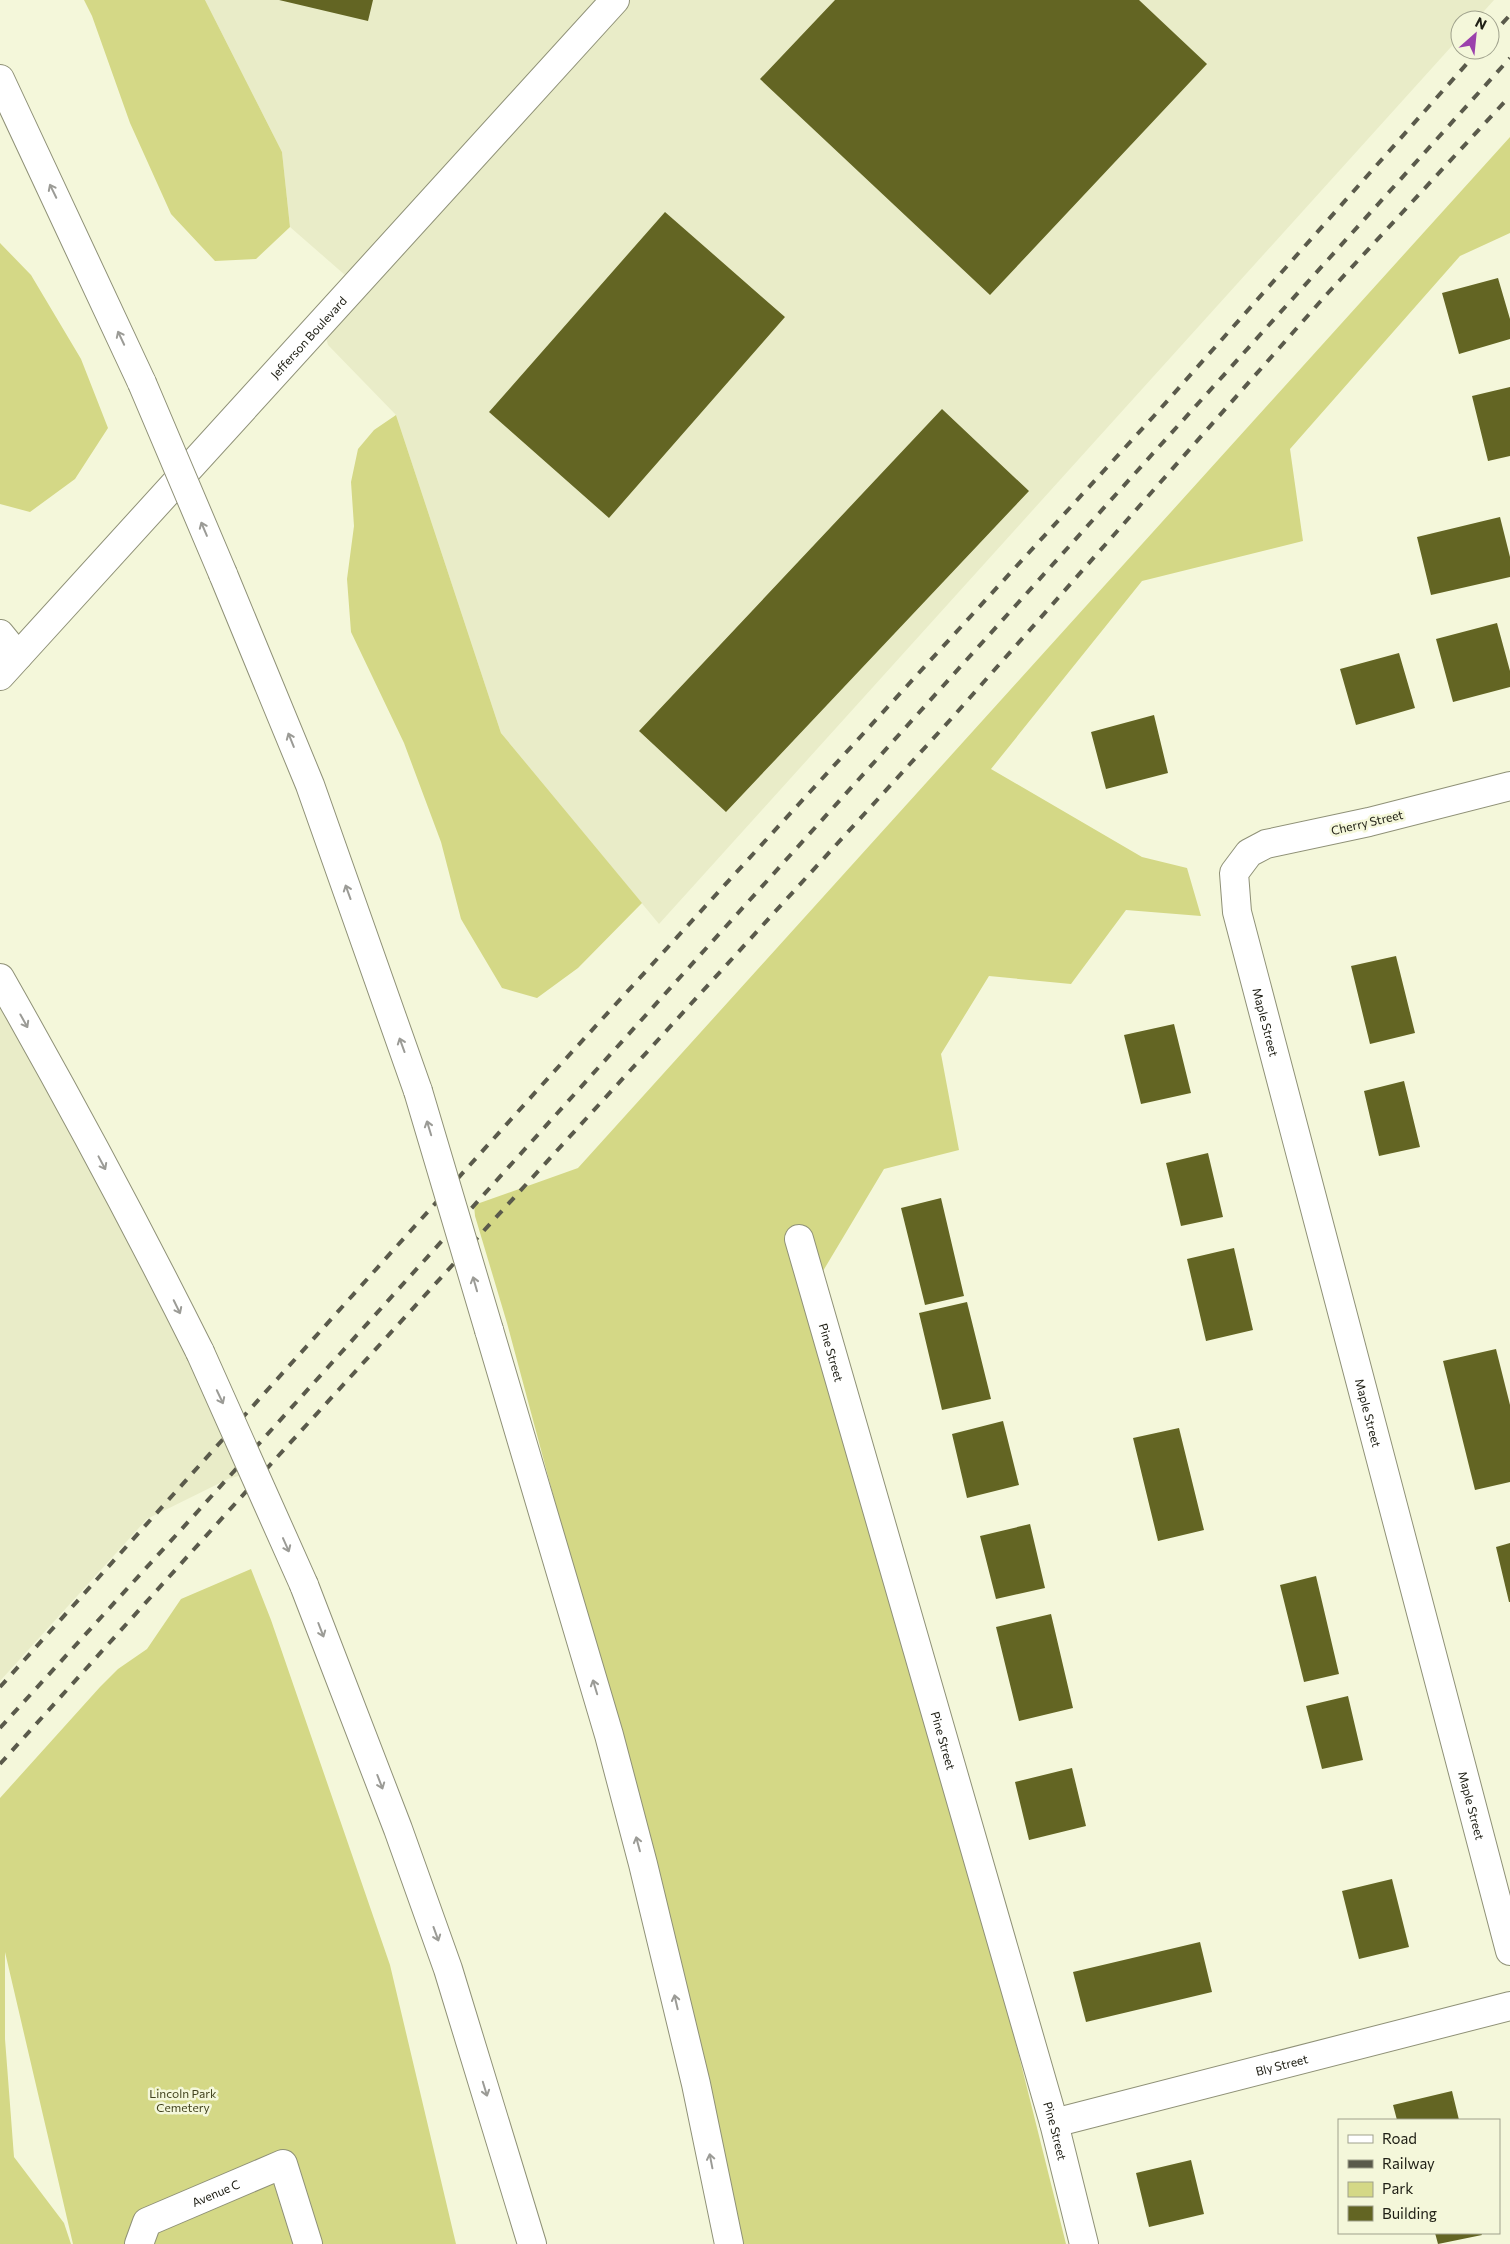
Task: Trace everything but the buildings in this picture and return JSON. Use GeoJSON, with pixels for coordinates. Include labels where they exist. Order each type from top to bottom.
{"type":"FeatureCollection","features":[{"type":"Feature","properties":{"kind":"main road","name":"Jefferson Boulevard"},"geometry":{"type":"LineString","coordinates":[[0,676],[615,0]]}},
{"type":"Feature","properties":{"kind":"main road"},"geometry":{"type":"LineString","coordinates":[[0,79],[142,383],[223,574],[310,785],[418,1091],[609,1735],[643,1864],[691,2066],[729,2244]]}},
{"type":"Feature","properties":{"kind":"main road"},"geometry":{"type":"LineString","coordinates":[[0,634],[18,656]]}},
{"type":"Feature","properties":{"kind":"main road","name":"Cherry Street"},"geometry":{"type":"LineString","coordinates":[[1234,873],[1249,853],[1266,844],[1369,822],[1510,786]]}},
{"type":"Feature","properties":{"kind":"main road","name":"Maple Street"},"geometry":{"type":"LineString","coordinates":[[1234,873],[1236,912],[1510,1951]]}},
{"type":"Feature","properties":{"kind":"main road"},"geometry":{"type":"LineString","coordinates":[[0,978],[152,1256],[200,1352],[304,1585],[398,1829],[448,1969],[532,2244]]}},
{"type":"Feature","properties":{"kind":"main road","name":"Pine Street"},"geometry":{"type":"LineString","coordinates":[[800,1239],[1054,2123],[1084,2244]]}},
{"type":"Feature","properties":{"kind":"main road","name":"Bly Street"},"geometry":{"type":"LineString","coordinates":[[1054,2123],[1510,2006]]}},
{"type":"Feature","properties":{"kind":"main road","name":"Avenue C"},"geometry":{"type":"LineString","coordinates":[[143,2233],[283,2164],[308,2244]]}},
{"type":"Feature","properties":{"kind":"main road"},"geometry":{"type":"LineString","coordinates":[[721,2208],[725,2244]]}},
{"type":"Feature","properties":{"kind":"shaded area"},"geometry":{"type":"Polygon","coordinates":[[[205,0],[1494,0],[1485,10],[1450,10],[1450,48],[659,924],[501,733],[396,415],[328,345],[325,334],[361,289],[290,227],[282,152],[205,0]]]}},
{"type":"Feature","properties":{"kind":"shaded area"},"geometry":{"type":"Polygon","coordinates":[[[0,992],[60,1090],[245,1474],[228,1479],[147,1519],[0,1681],[0,992]]]}},
{"type":"Feature","properties":{"kind":"green space"},"geometry":{"type":"Polygon","coordinates":[[[84,0],[205,0],[282,152],[290,227],[256,259],[215,261],[171,214],[130,123],[92,16],[84,0]]]}},
{"type":"Feature","properties":{"kind":"green space"},"geometry":{"type":"Polygon","coordinates":[[[1510,137],[1510,233],[1460,256],[1290,449],[1303,541],[1142,581],[991,769],[1142,857],[1187,868],[1201,916],[1126,910],[1071,984],[989,976],[941,1054],[959,1150],[884,1169],[823,1271],[1066,2244],[723,2244],[581,1599],[507,1323],[475,1216],[474,1205],[578,1168],[1510,137]]]}},
{"type":"Feature","properties":{"kind":"green space"},"geometry":{"type":"Polygon","coordinates":[[[0,243],[31,275],[81,359],[108,428],[75,479],[30,512],[0,504],[0,243]]]}},
{"type":"Feature","properties":{"kind":"green space"},"geometry":{"type":"Polygon","coordinates":[[[396,415],[501,733],[642,903],[578,968],[537,998],[502,988],[461,919],[441,842],[404,743],[351,632],[347,579],[354,526],[351,482],[358,449],[374,430],[396,415]]]}},
{"type":"Feature","properties":{"kind":"green space","name":"Lincoln Park Cemetery"},"geometry":{"type":"Polygon","coordinates":[[[251,1569],[271,1620],[390,1965],[456,2244],[73,2244],[5,1952],[5,2039],[14,2157],[64,2223],[71,2244],[0,2244],[0,1798],[100,1687],[118,1669],[147,1649],[181,1599],[251,1569]]]}},
{"type":"Feature","properties":{"kind":"railway"},"geometry":{"type":"LineString","coordinates":[[1500,26],[1510,15]]}},
{"type":"Feature","properties":{"kind":"railway"},"geometry":{"type":"LineString","coordinates":[[0,1728],[1510,58]]}},
{"type":"Feature","properties":{"kind":"railway"},"geometry":{"type":"LineString","coordinates":[[0,1687],[550,1076],[1153,417],[1470,60]]}},
{"type":"Feature","properties":{"kind":"railway"},"geometry":{"type":"LineString","coordinates":[[0,1764],[280,1454],[951,719],[1327,294],[1510,96]]}}]}
